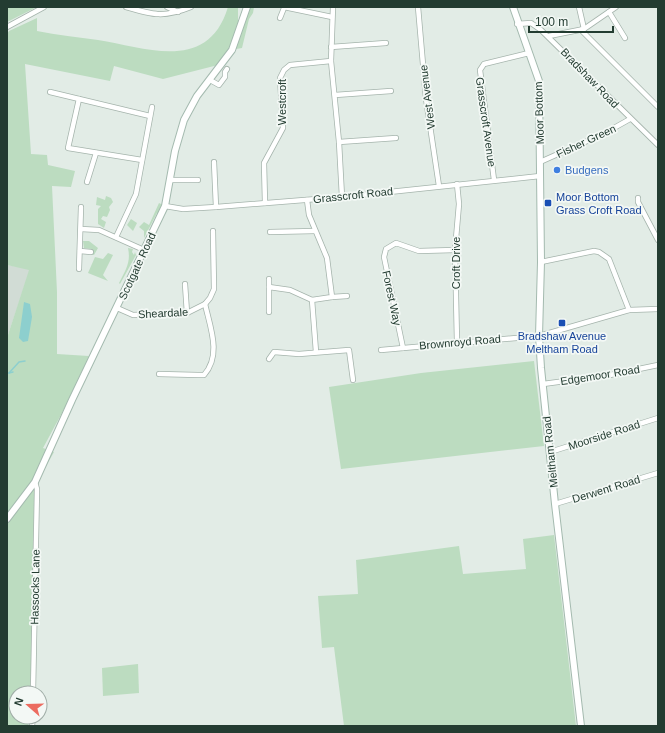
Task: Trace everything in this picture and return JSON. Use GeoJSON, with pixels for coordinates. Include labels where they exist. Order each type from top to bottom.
{"type":"FeatureCollection","features":[{"type":"Feature","properties":{"kind":"street"},"geometry":{"type":"LineString","coordinates":[[7,27],[44,7]]}},
{"type":"Feature","properties":{"kind":"street"},"geometry":{"type":"LineString","coordinates":[[126,7],[152,15],[166,15],[191,7]]}},
{"type":"Feature","properties":{"kind":"street"},"geometry":{"type":"LineString","coordinates":[[167,7],[178,12]]}},
{"type":"Feature","properties":{"kind":"street","name":"Scotgate Road"},"geometry":{"type":"LineString","coordinates":[[7,518],[35,482],[165,206],[175,151],[184,120],[197,96],[232,50],[247,7]]}},
{"type":"Feature","properties":{"kind":"street"},"geometry":{"type":"LineString","coordinates":[[333,7],[331,61],[339,142],[342,197]]}},
{"type":"Feature","properties":{"kind":"street","name":"West Avenue"},"geometry":{"type":"LineString","coordinates":[[418,7],[426,99],[439,186]]}},
{"type":"Feature","properties":{"kind":"street","name":"Moor Bottom"},"geometry":{"type":"LineString","coordinates":[[513,7],[539,81],[540,176]]}},
{"type":"Feature","properties":{"kind":"street"},"geometry":{"type":"LineString","coordinates":[[579,7],[583,30],[658,107]]}},
{"type":"Feature","properties":{"kind":"street"},"geometry":{"type":"LineString","coordinates":[[549,36],[583,30],[616,7]]}},
{"type":"Feature","properties":{"kind":"street"},"geometry":{"type":"LineString","coordinates":[[280,18],[284,8],[332,17]]}},
{"type":"Feature","properties":{"kind":"street"},"geometry":{"type":"LineString","coordinates":[[609,12],[625,38]]}},
{"type":"Feature","properties":{"kind":"street","name":"Bradshaw Road"},"geometry":{"type":"LineString","coordinates":[[518,24],[531,23],[549,36],[630,119],[657,143]]}},
{"type":"Feature","properties":{"kind":"street"},"geometry":{"type":"LineString","coordinates":[[331,47],[386,43]]}},
{"type":"Feature","properties":{"kind":"street","name":"Grasscroft Avenue"},"geometry":{"type":"LineString","coordinates":[[494,180],[480,70],[484,64],[528,53]]}},
{"type":"Feature","properties":{"kind":"street","name":"Westcroft"},"geometry":{"type":"LineString","coordinates":[[265,203],[264,163],[283,128],[280,78],[284,70],[290,65],[331,61]]}},
{"type":"Feature","properties":{"kind":"street"},"geometry":{"type":"LineString","coordinates":[[210,80],[219,85],[225,77],[225,72],[228,69]]}},
{"type":"Feature","properties":{"kind":"street"},"geometry":{"type":"LineString","coordinates":[[335,95],[390,91]]}},
{"type":"Feature","properties":{"kind":"street"},"geometry":{"type":"LineString","coordinates":[[50,92],[150,116]]}},
{"type":"Feature","properties":{"kind":"street"},"geometry":{"type":"LineString","coordinates":[[79,99],[68,148],[142,160]]}},
{"type":"Feature","properties":{"kind":"street"},"geometry":{"type":"LineString","coordinates":[[116,237],[134,200],[152,107]]}},
{"type":"Feature","properties":{"kind":"street","name":"Fisher Green"},"geometry":{"type":"LineString","coordinates":[[540,162],[605,133],[630,119]]}},
{"type":"Feature","properties":{"kind":"street"},"geometry":{"type":"LineString","coordinates":[[339,142],[396,138]]}},
{"type":"Feature","properties":{"kind":"street"},"geometry":{"type":"LineString","coordinates":[[87,182],[96,153]]}},
{"type":"Feature","properties":{"kind":"street"},"geometry":{"type":"LineString","coordinates":[[214,162],[216,207]]}},
{"type":"Feature","properties":{"kind":"street","name":"Grasscroft Road"},"geometry":{"type":"LineString","coordinates":[[165,206],[183,209],[307,200],[540,176]]}},
{"type":"Feature","properties":{"kind":"street","name":"Meltham Road"},"geometry":{"type":"LineString","coordinates":[[540,176],[541,262],[539,336],[555,504],[581,726]]}},
{"type":"Feature","properties":{"kind":"street"},"geometry":{"type":"LineString","coordinates":[[170,180],[198,180]]}},
{"type":"Feature","properties":{"kind":"street","name":"Croft Drive"},"geometry":{"type":"LineString","coordinates":[[457,184],[459,204],[455,250],[457,342]]}},
{"type":"Feature","properties":{"kind":"street"},"geometry":{"type":"LineString","coordinates":[[638,198],[638,202],[658,240]]}},
{"type":"Feature","properties":{"kind":"street"},"geometry":{"type":"LineString","coordinates":[[307,200],[309,215],[327,258],[332,297]]}},
{"type":"Feature","properties":{"kind":"street"},"geometry":{"type":"LineString","coordinates":[[79,269],[81,207]]}},
{"type":"Feature","properties":{"kind":"street"},"geometry":{"type":"LineString","coordinates":[[653,231],[658,228]]}},
{"type":"Feature","properties":{"kind":"street"},"geometry":{"type":"LineString","coordinates":[[81,229],[99,230],[144,250]]}},
{"type":"Feature","properties":{"kind":"street"},"geometry":{"type":"LineString","coordinates":[[159,374],[204,375],[210,369],[214,344],[204,304],[210,298],[214,289],[213,231]]}},
{"type":"Feature","properties":{"kind":"street"},"geometry":{"type":"LineString","coordinates":[[270,232],[315,231]]}},
{"type":"Feature","properties":{"kind":"street","name":"Forest Way"},"geometry":{"type":"LineString","coordinates":[[403,348],[384,257],[386,249],[396,243],[419,251],[455,250]]}},
{"type":"Feature","properties":{"kind":"street"},"geometry":{"type":"LineString","coordinates":[[80,251],[91,252]]}},
{"type":"Feature","properties":{"kind":"street"},"geometry":{"type":"LineString","coordinates":[[541,262],[594,251],[599,252],[609,259],[629,310]]}},
{"type":"Feature","properties":{"kind":"street"},"geometry":{"type":"LineString","coordinates":[[269,279],[269,312]]}},
{"type":"Feature","properties":{"kind":"street"},"geometry":{"type":"LineString","coordinates":[[186,284],[187,313]]}},
{"type":"Feature","properties":{"kind":"street"},"geometry":{"type":"LineString","coordinates":[[269,287],[290,290],[312,300],[347,296]]}},
{"type":"Feature","properties":{"kind":"street"},"geometry":{"type":"LineString","coordinates":[[312,300],[316,352]]}},
{"type":"Feature","properties":{"kind":"street","name":"Sheardale"},"geometry":{"type":"LineString","coordinates":[[117,308],[133,315],[187,313],[204,304]]}},
{"type":"Feature","properties":{"kind":"street","name":"Brownroyd Road"},"geometry":{"type":"LineString","coordinates":[[381,350],[457,342],[539,336],[629,310],[658,309]]}},
{"type":"Feature","properties":{"kind":"street"},"geometry":{"type":"LineString","coordinates":[[269,359],[274,352],[299,354],[349,350],[353,380]]}},
{"type":"Feature","properties":{"kind":"street","name":"Edgemoor Road"},"geometry":{"type":"LineString","coordinates":[[543,384],[658,365]]}},
{"type":"Feature","properties":{"kind":"street","name":"Moorside Road"},"geometry":{"type":"LineString","coordinates":[[550,452],[658,418]]}},
{"type":"Feature","properties":{"kind":"street","name":"Derwent Road"},"geometry":{"type":"LineString","coordinates":[[555,504],[658,473]]}},
{"type":"Feature","properties":{"kind":"street","name":"Hassocks Lane"},"geometry":{"type":"LineString","coordinates":[[33,685],[37,489],[35,482]]}},
{"type":"Feature","properties":{"kind":"shaded area"},"geometry":{"type":"Polygon","coordinates":[[[7,265],[30,269],[7,338],[7,265]]]}},
{"type":"Feature","properties":{"kind":"green space"},"geometry":{"type":"Polygon","coordinates":[[[7,7],[37,7],[7,22],[7,7]]]}},
{"type":"Feature","properties":{"kind":"green space"},"geometry":{"type":"Polygon","coordinates":[[[228,7],[238,7],[238,21],[244,21],[248,7],[254,7],[253,13],[249,19],[242,48],[230,50],[218,65],[163,79],[114,66],[110,81],[25,64],[31,154],[47,155],[48,165],[75,171],[71,187],[52,186],[57,292],[57,354],[89,356],[63,411],[43,448],[54,452],[40,477],[34,498],[33,626],[30,685],[8,685],[8,725],[28,726],[7,726],[7,338],[29,270],[7,265],[7,34],[9,31],[37,18],[37,31],[98,40],[136,48],[174,51],[191,49],[206,41],[219,28],[228,7]]]}},
{"type":"Feature","properties":{"kind":"green space"},"geometry":{"type":"Polygon","coordinates":[[[106,196],[111,198],[113,202],[109,207],[110,210],[107,217],[103,216],[101,219],[106,222],[104,228],[98,224],[98,209],[101,206],[96,205],[97,197],[105,200],[106,196]]]}},
{"type":"Feature","properties":{"kind":"green space"},"geometry":{"type":"Polygon","coordinates":[[[159,203],[163,205],[158,214],[157,213],[144,238],[144,231],[139,227],[144,222],[149,225],[159,203]]]}},
{"type":"Feature","properties":{"kind":"green space"},"geometry":{"type":"Polygon","coordinates":[[[131,219],[137,223],[133,231],[127,225],[131,219]]]}},
{"type":"Feature","properties":{"kind":"green space"},"geometry":{"type":"Polygon","coordinates":[[[83,241],[89,241],[98,248],[94,255],[91,254],[91,249],[84,248],[83,241]]]}},
{"type":"Feature","properties":{"kind":"green space"},"geometry":{"type":"Polygon","coordinates":[[[128,248],[133,249],[132,252],[134,255],[135,252],[136,255],[120,284],[119,283],[126,270],[129,258],[128,248]]]}},
{"type":"Feature","properties":{"kind":"green space"},"geometry":{"type":"Polygon","coordinates":[[[108,253],[113,255],[103,275],[108,281],[88,273],[95,257],[103,259],[108,253]]]}},
{"type":"Feature","properties":{"kind":"green space"},"geometry":{"type":"Polygon","coordinates":[[[534,361],[544,446],[341,469],[329,387],[421,373],[534,361]]]}},
{"type":"Feature","properties":{"kind":"green space"},"geometry":{"type":"Polygon","coordinates":[[[554,535],[576,726],[344,726],[334,647],[322,648],[318,596],[358,594],[356,560],[459,546],[463,574],[526,569],[523,539],[554,535]]]}},
{"type":"Feature","properties":{"kind":"green space"},"geometry":{"type":"Polygon","coordinates":[[[138,664],[139,693],[103,696],[102,668],[138,664]]]}},
{"type":"Feature","properties":{"kind":"water"},"geometry":{"type":"Polygon","coordinates":[[[24,302],[30,304],[32,317],[28,341],[23,342],[19,338],[24,302]]]}},
{"type":"Feature","properties":{"kind":"waterway"},"geometry":{"type":"LineString","coordinates":[[9,373],[19,362],[25,361]]}},
{"type":"Feature","properties":{"kind":"waterway"},"geometry":{"type":"LineString","coordinates":[[9,373],[13,372]]}},
{"type":"Feature","properties":{"kind":"place","name":"Budgens"},"geometry":{"type":"Point","coordinates":[557,170]}},
{"type":"Feature","properties":{"kind":"place","name":"Moor Bottom Grass Croft Road"},"geometry":{"type":"Point","coordinates":[548,203]}},
{"type":"Feature","properties":{"kind":"place","name":"Bradshaw Avenue Meltham Road"},"geometry":{"type":"Point","coordinates":[562,323]}}]}
